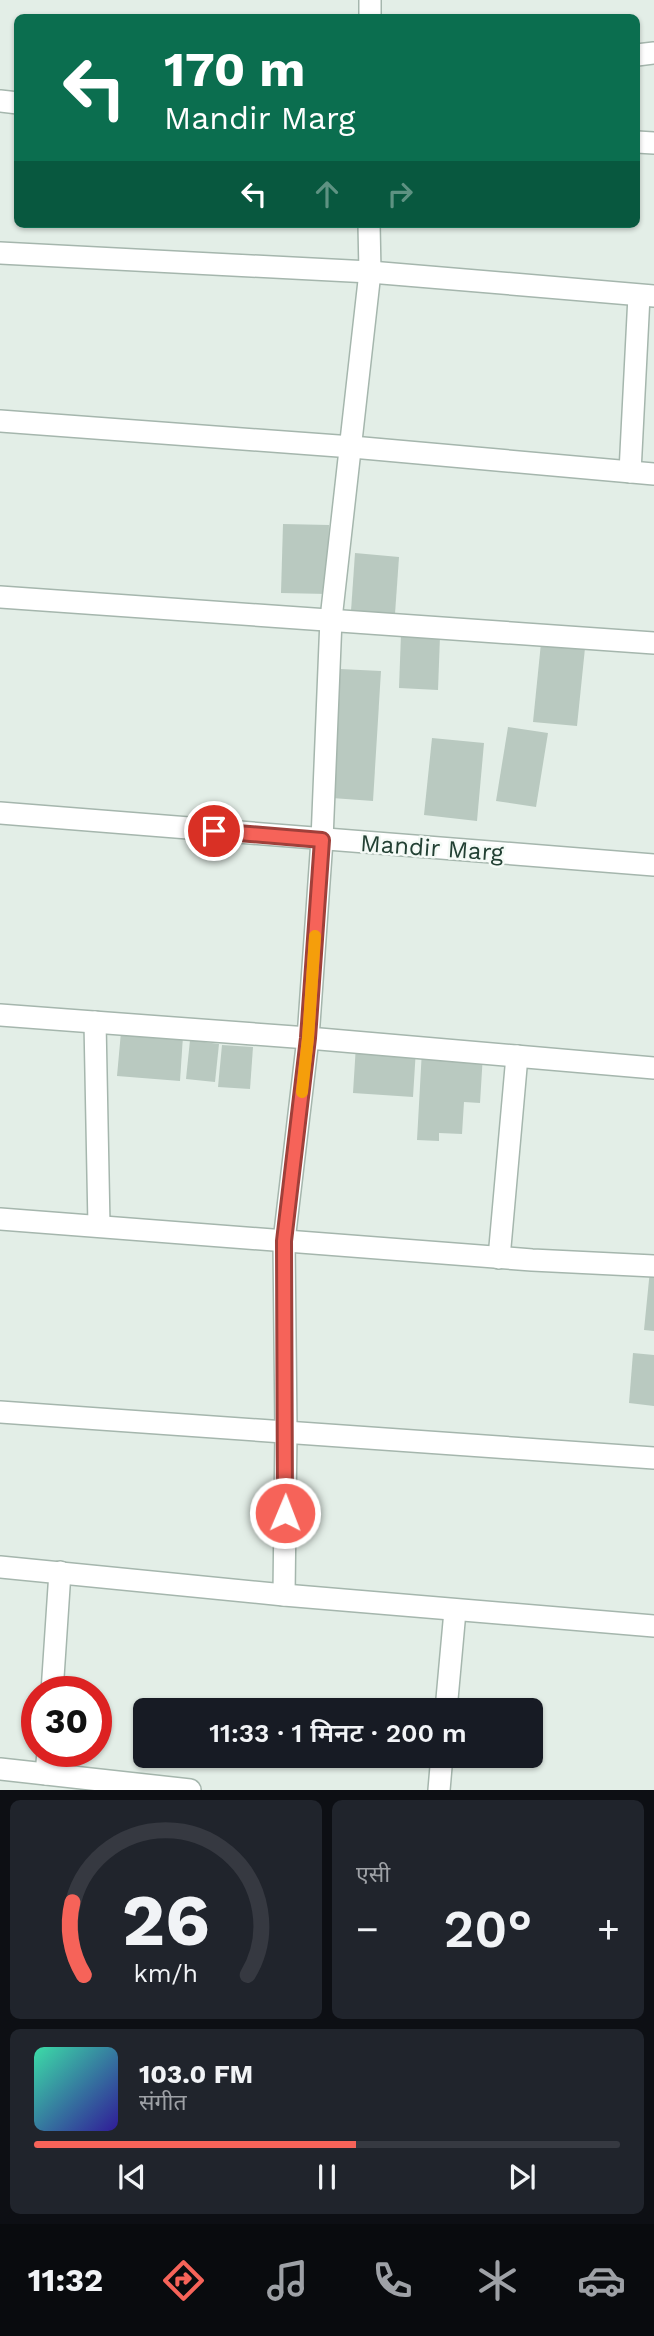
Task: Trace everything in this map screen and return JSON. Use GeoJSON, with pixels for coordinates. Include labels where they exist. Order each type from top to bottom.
{"type":"FeatureCollection","features":[{"type":"Feature","properties":{"kind":"street"},"geometry":{"type":"LineString","coordinates":[[284,1595],[284,1241],[308,1038],[322,840],[331,619],[370,272],[369,228]]}},
{"type":"Feature","properties":{"kind":"street"},"geometry":{"type":"LineString","coordinates":[[0,253],[370,272],[646,296],[630,472]]}},
{"type":"Feature","properties":{"kind":"street"},"geometry":{"type":"LineString","coordinates":[[0,421],[352,447],[654,474]]}},
{"type":"Feature","properties":{"kind":"street"},"geometry":{"type":"LineString","coordinates":[[0,597],[654,643]]}},
{"type":"Feature","properties":{"kind":"street","name":"Mandir Marg"},"geometry":{"type":"LineString","coordinates":[[0,813],[654,865]]}},
{"type":"Feature","properties":{"kind":"street"},"geometry":{"type":"LineString","coordinates":[[0,1015],[654,1068]]}},
{"type":"Feature","properties":{"kind":"street"},"geometry":{"type":"LineString","coordinates":[[95,1022],[99,1226]]}},
{"type":"Feature","properties":{"kind":"street"},"geometry":{"type":"LineString","coordinates":[[499,1258],[517,1056]]}},
{"type":"Feature","properties":{"kind":"street"},"geometry":{"type":"LineString","coordinates":[[0,1219],[499,1258],[654,1266]]}},
{"type":"Feature","properties":{"kind":"street"},"geometry":{"type":"LineString","coordinates":[[0,1412],[654,1458]]}},
{"type":"Feature","properties":{"kind":"street"},"geometry":{"type":"LineString","coordinates":[[0,1567],[455,1611],[654,1626]]}},
{"type":"Feature","properties":{"kind":"street"},"geometry":{"type":"LineString","coordinates":[[53,1676],[60,1572]]}},
{"type":"Feature","properties":{"kind":"street"},"geometry":{"type":"LineString","coordinates":[[447,1698],[455,1611]]}},
{"type":"Feature","properties":{"kind":"street"},"geometry":{"type":"LineString","coordinates":[[46,1774],[47,1767]]}},
{"type":"Feature","properties":{"kind":"street"},"geometry":{"type":"LineString","coordinates":[[439,1790],[441,1768]]}},
{"type":"Feature","properties":{"kind":"street"},"geometry":{"type":"LineString","coordinates":[[0,1769],[190,1790]]}},
{"type":"Feature","properties":{"kind":"building"},"geometry":{"type":"Polygon","coordinates":[[[283,524],[329,525],[327,594],[281,593],[283,524]]]}},
{"type":"Feature","properties":{"kind":"building"},"geometry":{"type":"Polygon","coordinates":[[[355,553],[399,557],[395,614],[351,611],[355,553]]]}},
{"type":"Feature","properties":{"kind":"building"},"geometry":{"type":"Polygon","coordinates":[[[401,634],[440,636],[438,690],[399,688],[401,634]]]}},
{"type":"Feature","properties":{"kind":"building"},"geometry":{"type":"Polygon","coordinates":[[[541,643],[585,648],[577,726],[533,722],[541,643]]]}},
{"type":"Feature","properties":{"kind":"building"},"geometry":{"type":"Polygon","coordinates":[[[340,669],[381,671],[373,801],[332,798],[340,669]]]}},
{"type":"Feature","properties":{"kind":"building"},"geometry":{"type":"Polygon","coordinates":[[[508,727],[548,733],[536,807],[496,801],[508,727]]]}},
{"type":"Feature","properties":{"kind":"building"},"geometry":{"type":"Polygon","coordinates":[[[432,738],[484,743],[477,821],[424,815],[432,738]]]}},
{"type":"Feature","properties":{"kind":"building"},"geometry":{"type":"Polygon","coordinates":[[[121,1032],[183,1036],[180,1081],[117,1076],[121,1032]]]}},
{"type":"Feature","properties":{"kind":"building"},"geometry":{"type":"Polygon","coordinates":[[[190,1040],[219,1044],[215,1082],[186,1079],[190,1040]]]}},
{"type":"Feature","properties":{"kind":"building"},"geometry":{"type":"Polygon","coordinates":[[[222,1045],[253,1047],[250,1089],[218,1087],[222,1045]]]}},
{"type":"Feature","properties":{"kind":"building"},"geometry":{"type":"Polygon","coordinates":[[[356,1045],[416,1049],[413,1097],[353,1093],[356,1045]]]}},
{"type":"Feature","properties":{"kind":"building"},"geometry":{"type":"Polygon","coordinates":[[[422,1050],[483,1054],[480,1103],[464,1102],[462,1134],[439,1133],[439,1141],[417,1140],[422,1050]]]}},
{"type":"Feature","properties":{"kind":"building"},"geometry":{"type":"Polygon","coordinates":[[[650,1270],[654,1270],[654,1331],[644,1330],[650,1270]]]}},
{"type":"Feature","properties":{"kind":"building"},"geometry":{"type":"Polygon","coordinates":[[[633,1353],[654,1355],[654,1406],[629,1403],[633,1353]]]}},
{"type":"Feature","properties":{"kind":"slow traffic"},"geometry":{"type":"LineString","coordinates":[[302,1092],[315,936]]}},
{"type":"Feature","properties":{"kind":"route"},"geometry":{"type":"LineString","coordinates":[[214,831],[322,840],[308,1038],[284,1241],[285,1513]]}}]}
